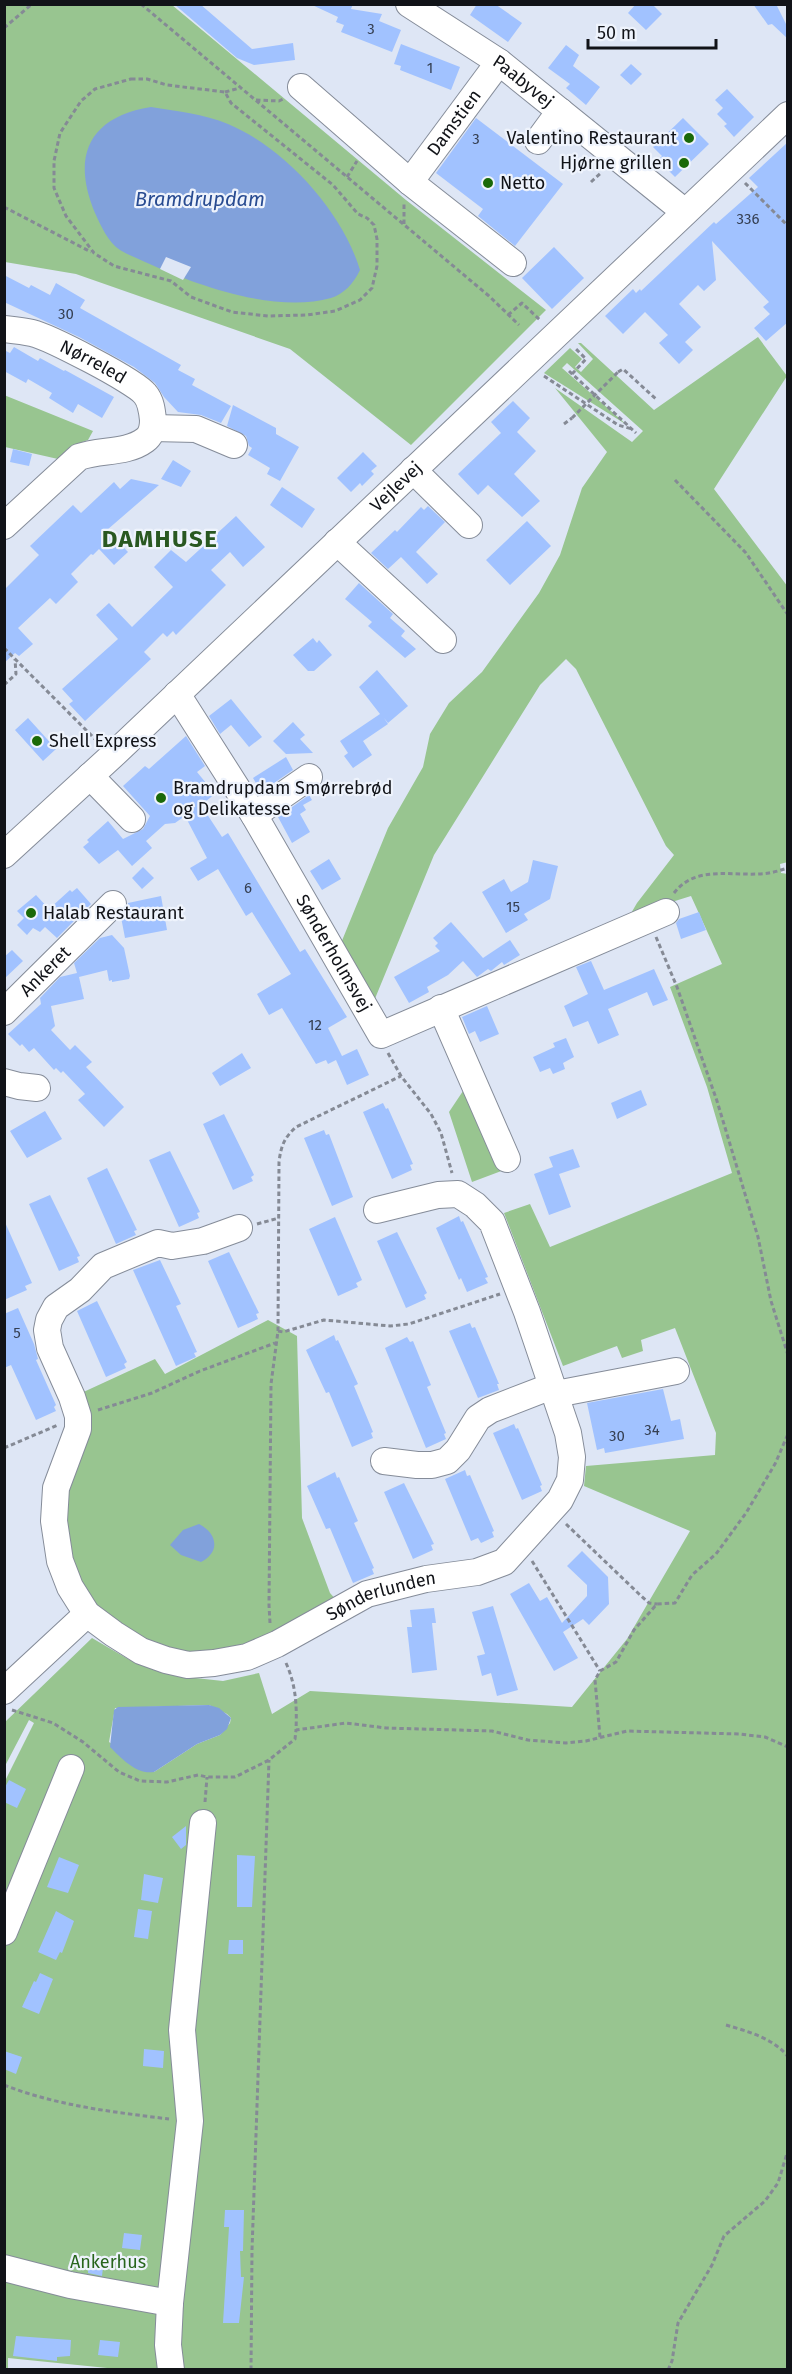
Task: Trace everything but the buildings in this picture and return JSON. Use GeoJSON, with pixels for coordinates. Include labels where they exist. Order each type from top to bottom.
{"type":"FeatureCollection","features":[{"type":"Feature","properties":{"kind":"street","name":"Paabyvej"},"geometry":{"type":"LineString","coordinates":[[425,8],[561,111],[685,212]]}},
{"type":"Feature","properties":{"kind":"street","name":"Damstien"},"geometry":{"type":"LineString","coordinates":[[415,176],[498,62]]}},
{"type":"Feature","properties":{"kind":"street"},"geometry":{"type":"LineString","coordinates":[[304,89],[415,176],[513,263]]}},
{"type":"Feature","properties":{"kind":"street"},"geometry":{"type":"LineString","coordinates":[[538,141],[561,111]]}},
{"type":"Feature","properties":{"kind":"street","name":"Vejlevej"},"geometry":{"type":"LineString","coordinates":[[4,855],[112,756],[788,115]]}},
{"type":"Feature","properties":{"kind":"street"},"geometry":{"type":"LineString","coordinates":[[415,176],[472,210]]}},
{"type":"Feature","properties":{"kind":"street","name":"Nørreled"},"geometry":{"type":"LineString","coordinates":[[4,329],[33,333],[138,388],[144,392],[149,401],[153,428]]}},
{"type":"Feature","properties":{"kind":"street"},"geometry":{"type":"LineString","coordinates":[[4,526],[79,457],[94,452],[135,446],[147,438],[153,428],[196,429],[234,445]]}},
{"type":"Feature","properties":{"kind":"street"},"geometry":{"type":"LineString","coordinates":[[413,470],[470,525]]}},
{"type":"Feature","properties":{"kind":"street"},"geometry":{"type":"LineString","coordinates":[[337,542],[443,640]]}},
{"type":"Feature","properties":{"kind":"street","name":"Sønderholmsvej"},"geometry":{"type":"LineString","coordinates":[[177,694],[254,815],[381,1035]]}},
{"type":"Feature","properties":{"kind":"street"},"geometry":{"type":"LineString","coordinates":[[90,776],[132,819]]}},
{"type":"Feature","properties":{"kind":"street"},"geometry":{"type":"LineString","coordinates":[[254,815],[309,777]]}},
{"type":"Feature","properties":{"kind":"street","name":"Ankeret"},"geometry":{"type":"LineString","coordinates":[[4,1012],[113,904]]}},
{"type":"Feature","properties":{"kind":"street"},"geometry":{"type":"LineString","coordinates":[[381,1035],[658,916]]}},
{"type":"Feature","properties":{"kind":"street"},"geometry":{"type":"LineString","coordinates":[[441,1008],[507,1159]]}},
{"type":"Feature","properties":{"kind":"street"},"geometry":{"type":"LineString","coordinates":[[4,1082],[37,1088]]}},
{"type":"Feature","properties":{"kind":"street"},"geometry":{"type":"LineString","coordinates":[[377,1210],[438,1195],[458,1194]]}},
{"type":"Feature","properties":{"kind":"street","name":"Sønderlunden"},"geometry":{"type":"LineString","coordinates":[[78,1416],[78,1429],[56,1488],[54,1521],[60,1561],[70,1587],[87,1614],[141,1651],[166,1660],[188,1665],[247,1657],[277,1644],[367,1594],[426,1579],[477,1572],[504,1562],[561,1500],[570,1480],[571,1445],[527,1312],[492,1222],[475,1205],[458,1194]]}},
{"type":"Feature","properties":{"kind":"street"},"geometry":{"type":"LineString","coordinates":[[78,1416],[72,1397],[59,1371],[47,1330],[56,1307],[80,1290],[103,1266],[125,1255],[158,1243],[172,1246],[203,1241],[239,1228]]}},
{"type":"Feature","properties":{"kind":"street"},"geometry":{"type":"LineString","coordinates":[[384,1461],[432,1465],[447,1461],[459,1450],[478,1418],[490,1410],[522,1399],[554,1390],[676,1371]]}},
{"type":"Feature","properties":{"kind":"street"},"geometry":{"type":"LineString","coordinates":[[4,1691],[87,1614]]}},
{"type":"Feature","properties":{"kind":"street"},"geometry":{"type":"LineString","coordinates":[[4,1932],[71,1768]]}},
{"type":"Feature","properties":{"kind":"street"},"geometry":{"type":"LineString","coordinates":[[171,2370],[168,2345],[170,2303],[190,2121],[182,2030],[203,1823]]}},
{"type":"Feature","properties":{"kind":"street"},"geometry":{"type":"LineString","coordinates":[[4,2268],[70,2285],[170,2303]]}},
{"type":"Feature","properties":{"kind":"path"},"geometry":{"type":"LineString","coordinates":[[4,28],[32,4]]}},
{"type":"Feature","properties":{"kind":"path"},"geometry":{"type":"LineString","coordinates":[[141,4],[489,296],[519,325]]}},
{"type":"Feature","properties":{"kind":"path"},"geometry":{"type":"LineString","coordinates":[[93,253],[66,216],[54,188],[54,161],[60,133],[81,101],[95,89],[131,78],[225,92],[240,88]]}},
{"type":"Feature","properties":{"kind":"path"},"geometry":{"type":"LineString","coordinates":[[255,100],[279,101],[304,89]]}},
{"type":"Feature","properties":{"kind":"path"},"geometry":{"type":"LineString","coordinates":[[4,207],[114,266],[171,281],[191,297],[232,312],[268,316],[307,315],[335,311],[360,300],[372,288],[377,266],[377,239],[374,225],[367,218],[358,214],[324,178],[231,103],[225,92]]}},
{"type":"Feature","properties":{"kind":"path"},"geometry":{"type":"LineString","coordinates":[[732,168],[788,226]]}},
{"type":"Feature","properties":{"kind":"path"},"geometry":{"type":"LineString","coordinates":[[508,315],[522,303],[586,359],[571,373],[636,433]]}},
{"type":"Feature","properties":{"kind":"path"},"geometry":{"type":"LineString","coordinates":[[526,362],[618,425],[632,429]]}},
{"type":"Feature","properties":{"kind":"path"},"geometry":{"type":"LineString","coordinates":[[564,424],[623,369],[656,399]]}},
{"type":"Feature","properties":{"kind":"path"},"geometry":{"type":"LineString","coordinates":[[675,480],[746,553],[788,615]]}},
{"type":"Feature","properties":{"kind":"path"},"geometry":{"type":"LineString","coordinates":[[4,648],[112,756]]}},
{"type":"Feature","properties":{"kind":"path"},"geometry":{"type":"LineString","coordinates":[[5,688],[16,674],[15,659]]}},
{"type":"Feature","properties":{"kind":"path"},"geometry":{"type":"LineString","coordinates":[[788,868],[769,873],[724,873],[682,882],[658,916],[676,987],[717,1101],[758,1237],[771,1301],[788,1355]]}},
{"type":"Feature","properties":{"kind":"path"},"geometry":{"type":"LineString","coordinates":[[381,1035],[401,1076],[431,1114],[441,1133],[458,1194]]}},
{"type":"Feature","properties":{"kind":"path"},"geometry":{"type":"LineString","coordinates":[[4,1709],[53,1723],[83,1742],[119,1772],[140,1780],[167,1782],[198,1775],[235,1777],[269,1760],[295,1739],[297,1703],[295,1688],[271,1626],[269,1605],[271,1384],[278,1331],[279,1162],[285,1137],[296,1127],[401,1076]]}},
{"type":"Feature","properties":{"kind":"path"},"geometry":{"type":"LineString","coordinates":[[278,1331],[283,1332],[324,1320],[390,1326],[409,1324],[517,1288]]}},
{"type":"Feature","properties":{"kind":"path"},"geometry":{"type":"LineString","coordinates":[[4,1448],[78,1416],[152,1393],[200,1371],[275,1343]]}},
{"type":"Feature","properties":{"kind":"path"},"geometry":{"type":"LineString","coordinates":[[551,1511],[650,1603],[675,1603],[692,1575],[716,1554],[746,1513],[775,1464],[788,1434]]}},
{"type":"Feature","properties":{"kind":"path"},"geometry":{"type":"LineString","coordinates":[[522,1544],[600,1671]]}},
{"type":"Feature","properties":{"kind":"path"},"geometry":{"type":"LineString","coordinates":[[600,1737],[596,1680],[600,1671],[616,1662],[634,1630],[657,1604]]}},
{"type":"Feature","properties":{"kind":"path"},"geometry":{"type":"LineString","coordinates":[[296,1730],[346,1724],[386,1728],[492,1731],[528,1740],[566,1743],[586,1741],[627,1731],[739,1734],[765,1737],[788,1747]]}},
{"type":"Feature","properties":{"kind":"path"},"geometry":{"type":"LineString","coordinates":[[251,2370],[254,2169],[269,1760]]}},
{"type":"Feature","properties":{"kind":"path"},"geometry":{"type":"LineString","coordinates":[[203,1823],[207,1777]]}},
{"type":"Feature","properties":{"kind":"path"},"geometry":{"type":"LineString","coordinates":[[726,2025],[752,2033],[775,2045],[788,2057]]}},
{"type":"Feature","properties":{"kind":"path"},"geometry":{"type":"LineString","coordinates":[[4,2085],[33,2096],[101,2111],[190,2121]]}},
{"type":"Feature","properties":{"kind":"path"},"geometry":{"type":"LineString","coordinates":[[668,2370],[672,2361],[678,2323],[712,2265],[724,2236],[765,2201],[778,2183],[788,2150]]}},
{"type":"Feature","properties":{"kind":"green space"},"geometry":{"type":"Polygon","coordinates":[[[4,5],[172,5],[406,200],[546,310],[411,445],[290,349],[76,274],[5,262],[4,5]]]}},
{"type":"Feature","properties":{"kind":"green space","name":"Ankerhus"},"geometry":{"type":"Polygon","coordinates":[[[758,337],[787,376],[714,489],[788,587],[788,862],[780,864],[781,873],[788,874],[787,2369],[127,2370],[8,2358],[8,2369],[5,2369],[4,1783],[34,1723],[29,1720],[5,1766],[5,1722],[92,1638],[128,1659],[177,1676],[223,1681],[259,1673],[272,1714],[310,1691],[572,1707],[627,1639],[690,1531],[584,1486],[586,1466],[715,1455],[716,1433],[675,1328],[641,1340],[643,1351],[622,1358],[617,1346],[563,1366],[504,1213],[530,1204],[550,1247],[732,1173],[707,1087],[670,987],[722,964],[691,896],[630,915],[674,855],[666,846],[576,669],[566,659],[540,685],[434,855],[374,1001],[339,948],[388,828],[423,767],[430,734],[449,703],[482,672],[539,593],[560,555],[582,488],[607,452],[555,388],[632,442],[643,431],[567,363],[562,368],[627,425],[544,373],[570,348],[582,359],[575,367],[581,372],[593,359],[578,343],[581,343],[654,410],[758,337]],[[209,1705],[115,1708],[109,1742],[154,1772],[197,1744],[220,1735],[230,1723],[231,1718],[209,1705]]]}},
{"type":"Feature","properties":{"kind":"green space"},"geometry":{"type":"Polygon","coordinates":[[[4,395],[93,431],[88,440],[71,446],[58,459],[5,447],[4,395]]]}},
{"type":"Feature","properties":{"kind":"green space"},"geometry":{"type":"Polygon","coordinates":[[[467,1085],[504,1170],[472,1182],[449,1112],[467,1085]]]}},
{"type":"Feature","properties":{"kind":"green space"},"geometry":{"type":"Polygon","coordinates":[[[268,1320],[297,1336],[302,1518],[330,1593],[337,1601],[256,1644],[182,1655],[150,1645],[102,1615],[77,1587],[64,1549],[68,1480],[77,1395],[155,1359],[165,1374],[268,1320]]]}},
{"type":"Feature","properties":{"kind":"water","name":"Bramdrupdam"},"geometry":{"type":"Polygon","coordinates":[[[151,107],[200,115],[228,124],[249,135],[290,165],[309,184],[340,226],[360,270],[352,284],[336,296],[309,302],[261,300],[188,280],[129,255],[116,247],[102,228],[88,192],[85,174],[86,157],[91,142],[100,130],[113,120],[130,112],[151,107]]]}},
{"type":"Feature","properties":{"kind":"water"},"geometry":{"type":"Polygon","coordinates":[[[199,1524],[210,1532],[214,1543],[212,1553],[201,1562],[181,1555],[170,1545],[183,1530],[199,1524]]]}},
{"type":"Feature","properties":{"kind":"water"},"geometry":{"type":"Polygon","coordinates":[[[209,1705],[219,1708],[231,1718],[227,1729],[220,1735],[197,1744],[154,1772],[136,1769],[110,1747],[114,1710],[118,1707],[209,1705]]]}},
{"type":"Feature","properties":{"kind":"pier"},"geometry":{"type":"Polygon","coordinates":[[[166,257],[191,267],[183,280],[160,269],[166,257]]]}},
{"type":"Feature","properties":{"kind":"place","name":"Valentino Restaurant"},"geometry":{"type":"Point","coordinates":[689,138]}},
{"type":"Feature","properties":{"kind":"place","name":"Hjørne grillen"},"geometry":{"type":"Point","coordinates":[684,163]}},
{"type":"Feature","properties":{"kind":"place","name":"Netto"},"geometry":{"type":"Point","coordinates":[488,183]}},
{"type":"Feature","properties":{"kind":"place","name":"Shell Express"},"geometry":{"type":"Point","coordinates":[37,741]}},
{"type":"Feature","properties":{"kind":"place","name":"Bramdrupdam Smørrebrød og Delikatesse"},"geometry":{"type":"Point","coordinates":[161,798]}},
{"type":"Feature","properties":{"kind":"place","name":"Halab Restaurant"},"geometry":{"type":"Point","coordinates":[31,913]}},
{"type":"Feature","properties":{"kind":"district","name":"DAMHUSE"},"geometry":{"type":"Point","coordinates":[160,539]}}]}
